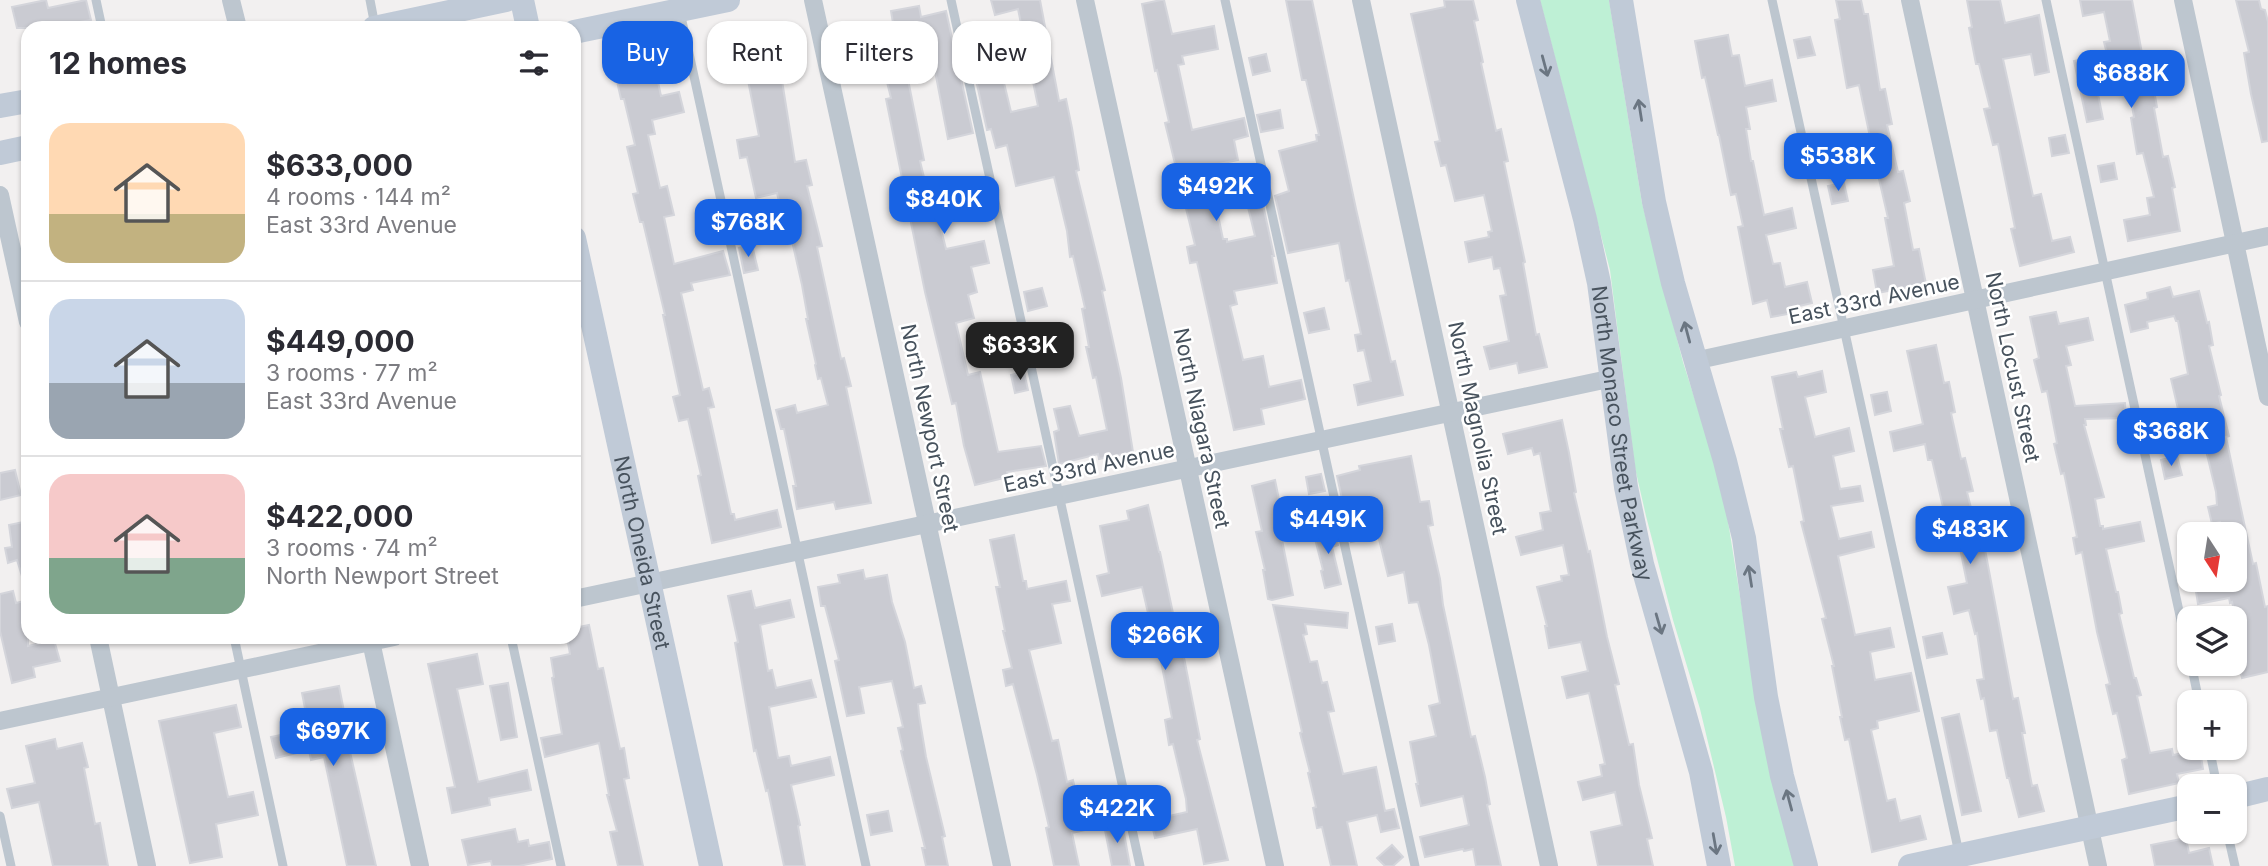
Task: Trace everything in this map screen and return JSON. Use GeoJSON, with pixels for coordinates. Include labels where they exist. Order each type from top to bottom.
{"type":"FeatureCollection","features":[{"type":"Feature","properties":{"kind":"street"},"geometry":{"type":"LineString","coordinates":[[232,0],[236,21]]}},
{"type":"Feature","properties":{"kind":"street"},"geometry":{"type":"LineString","coordinates":[[408,21],[506,0]]}},
{"type":"Feature","properties":{"kind":"street"},"geometry":{"type":"LineString","coordinates":[[522,0],[526,21]]}},
{"type":"Feature","properties":{"kind":"street"},"geometry":{"type":"LineString","coordinates":[[581,31],[728,0]]}},
{"type":"Feature","properties":{"kind":"street","name":"North Newport Street"},"geometry":{"type":"LineString","coordinates":[[813,0],[1002,866]]}},
{"type":"Feature","properties":{"kind":"street","name":"North Niagara Street"},"geometry":{"type":"LineString","coordinates":[[1085,0],[1275,866]]}},
{"type":"Feature","properties":{"kind":"street","name":"North Magnolia Street"},"geometry":{"type":"LineString","coordinates":[[1362,0],[1549,866]]}},
{"type":"Feature","properties":{"kind":"street","name":"North Monaco Street Parkway"},"geometry":{"type":"LineString","coordinates":[[1528,0],[1599,283],[1626,487],[1639,551],[1702,772],[1719,866]]}},
{"type":"Feature","properties":{"kind":"street"},"geometry":{"type":"LineString","coordinates":[[1622,0],[1654,202],[1744,538],[1766,697],[1782,776],[1806,866]]}},
{"type":"Feature","properties":{"kind":"street","name":"North Locust Street"},"geometry":{"type":"LineString","coordinates":[[1909,0],[2098,866]]}},
{"type":"Feature","properties":{"kind":"street"},"geometry":{"type":"LineString","coordinates":[[2183,0],[2268,397]]}},
{"type":"Feature","properties":{"kind":"street"},"geometry":{"type":"LineString","coordinates":[[0,107],[21,102]]}},
{"type":"Feature","properties":{"kind":"street"},"geometry":{"type":"LineString","coordinates":[[0,153],[21,148]]}},
{"type":"Feature","properties":{"kind":"street"},"geometry":{"type":"LineString","coordinates":[[0,195],[21,290]]}},
{"type":"Feature","properties":{"kind":"street","name":"East 33rd Avenue"},"geometry":{"type":"LineString","coordinates":[[1695,361],[2268,236]]}},
{"type":"Feature","properties":{"kind":"street","name":"North Oneida Street"},"geometry":{"type":"LineString","coordinates":[[581,270],[711,866]]}},
{"type":"Feature","properties":{"kind":"street","name":"East 33rd Avenue"},"geometry":{"type":"LineString","coordinates":[[581,598],[1612,378]]}},
{"type":"Feature","properties":{"kind":"street"},"geometry":{"type":"LineString","coordinates":[[99,644],[147,866]]}},
{"type":"Feature","properties":{"kind":"street"},"geometry":{"type":"LineString","coordinates":[[0,721],[350,644]]}},
{"type":"Feature","properties":{"kind":"street"},"geometry":{"type":"LineString","coordinates":[[372,644],[420,866]]}},
{"type":"Feature","properties":{"kind":"street"},"geometry":{"type":"LineString","coordinates":[[2247,794],[2268,789]]}},
{"type":"Feature","properties":{"kind":"street"},"geometry":{"type":"LineString","coordinates":[[1910,866],[1960,861],[2090,828],[2177,810]]}},
{"type":"Feature","properties":{"kind":"lane"},"geometry":{"type":"LineString","coordinates":[[96,0],[100,21]]}},
{"type":"Feature","properties":{"kind":"lane"},"geometry":{"type":"LineString","coordinates":[[370,0],[374,21]]}},
{"type":"Feature","properties":{"kind":"lane"},"geometry":{"type":"LineString","coordinates":[[951,0],[1140,866]]}},
{"type":"Feature","properties":{"kind":"lane"},"geometry":{"type":"LineString","coordinates":[[1225,0],[1415,866]]}},
{"type":"Feature","properties":{"kind":"lane"},"geometry":{"type":"LineString","coordinates":[[1772,0],[1960,861]]}},
{"type":"Feature","properties":{"kind":"lane"},"geometry":{"type":"LineString","coordinates":[[2046,0],[2178,606]]}},
{"type":"Feature","properties":{"kind":"lane"},"geometry":{"type":"LineString","coordinates":[[680,10],[866,866]]}},
{"type":"Feature","properties":{"kind":"lane"},"geometry":{"type":"LineString","coordinates":[[235,644],[283,866]]}},
{"type":"Feature","properties":{"kind":"lane"},"geometry":{"type":"LineString","coordinates":[[513,644],[561,866]]}},
{"type":"Feature","properties":{"kind":"lane"},"geometry":{"type":"LineString","coordinates":[[0,816],[11,866]]}},
{"type":"Feature","properties":{"kind":"lane"},"geometry":{"type":"LineString","coordinates":[[2230,844],[2235,866]]}},
{"type":"Feature","properties":{"kind":"green space"},"geometry":{"type":"Polygon","coordinates":[[[1540,0],[1609,0],[1642,203],[1683,362],[1722,484],[1747,640],[1794,866],[1735,866],[1700,709],[1673,620],[1635,468],[1610,270],[1540,0]]]}},
{"type":"Feature","properties":{"kind":"building"},"geometry":{"type":"Polygon","coordinates":[[[46,0],[48,8],[86,0],[91,20],[21,21],[21,28],[17,28],[12,7],[46,0]]]}},
{"type":"Feature","properties":{"kind":"building"},"geometry":{"type":"Polygon","coordinates":[[[991,0],[1040,0],[1044,21],[1020,21],[1018,9],[995,15],[991,0]]]}},
{"type":"Feature","properties":{"kind":"building"},"geometry":{"type":"Polygon","coordinates":[[[1164,0],[1172,34],[1214,26],[1218,49],[1182,56],[1184,64],[1178,65],[1192,130],[1244,118],[1248,136],[1234,140],[1238,160],[1200,168],[1207,198],[1214,196],[1223,239],[1227,239],[1227,242],[1255,236],[1247,203],[1262,200],[1277,283],[1234,291],[1237,304],[1230,306],[1243,360],[1263,356],[1269,387],[1301,380],[1305,399],[1261,409],[1264,424],[1234,430],[1197,262],[1190,263],[1187,247],[1195,245],[1165,123],[1169,122],[1157,70],[1155,71],[1142,4],[1164,0]]]}},
{"type":"Feature","properties":{"kind":"building"},"geometry":{"type":"Polygon","coordinates":[[[1286,0],[1312,0],[1391,362],[1395,361],[1403,395],[1358,405],[1354,385],[1371,381],[1364,350],[1358,351],[1355,335],[1361,334],[1349,280],[1346,281],[1339,243],[1288,253],[1275,196],[1289,191],[1279,151],[1317,141],[1316,135],[1319,135],[1306,80],[1302,80],[1286,0]]]}},
{"type":"Feature","properties":{"kind":"building"},"geometry":{"type":"Polygon","coordinates":[[[1444,0],[1473,0],[1478,20],[1474,21],[1483,62],[1481,63],[1496,131],[1501,129],[1508,161],[1504,162],[1525,262],[1523,263],[1536,335],[1539,334],[1547,367],[1519,373],[1517,363],[1490,369],[1484,347],[1509,341],[1500,296],[1506,295],[1500,268],[1494,269],[1492,257],[1469,262],[1465,242],[1489,237],[1488,232],[1492,231],[1484,195],[1455,201],[1446,165],[1441,166],[1435,142],[1440,141],[1411,14],[1445,7],[1444,0]]]}},
{"type":"Feature","properties":{"kind":"building"},"geometry":{"type":"Polygon","coordinates":[[[1836,0],[1861,0],[1864,14],[1868,14],[1880,90],[1885,89],[1892,124],[1887,125],[1898,172],[1903,171],[1910,201],[1904,203],[1913,250],[1919,249],[1926,284],[1877,293],[1873,270],[1894,266],[1885,218],[1888,218],[1876,166],[1872,166],[1865,138],[1870,137],[1859,85],[1847,88],[1835,20],[1840,19],[1836,0]]]}},
{"type":"Feature","properties":{"kind":"building"},"geometry":{"type":"Polygon","coordinates":[[[1967,0],[2000,0],[2005,23],[2039,15],[2049,72],[2035,75],[2031,54],[2003,59],[2033,196],[2041,194],[2052,241],[2070,237],[2074,252],[2020,266],[2011,229],[2015,228],[1998,144],[1993,145],[1984,109],[1990,108],[1979,64],[1976,64],[1967,0]]]}},
{"type":"Feature","properties":{"kind":"building"},"geometry":{"type":"Polygon","coordinates":[[[2080,0],[2132,0],[2147,80],[2152,79],[2163,157],[2168,156],[2175,187],[2172,188],[2180,231],[2128,241],[2124,220],[2150,215],[2147,198],[2154,197],[2143,153],[2137,154],[2126,73],[2095,79],[2103,119],[2087,122],[2074,61],[2107,54],[2104,42],[2110,41],[2104,12],[2083,16],[2080,0]]]}},
{"type":"Feature","properties":{"kind":"building"},"geometry":{"type":"Polygon","coordinates":[[[2236,0],[2259,0],[2268,22],[2268,141],[2262,142],[2251,94],[2244,53],[2249,52],[2236,0]]]}},
{"type":"Feature","properties":{"kind":"building"},"geometry":{"type":"Polygon","coordinates":[[[919,6],[921,17],[946,11],[952,38],[952,84],[962,84],[973,133],[948,139],[938,84],[938,21],[893,21],[891,11],[919,6]]]}},
{"type":"Feature","properties":{"kind":"building"},"geometry":{"type":"Polygon","coordinates":[[[1728,35],[1732,56],[1739,55],[1745,86],[1772,80],[1776,101],[1746,107],[1750,129],[1746,129],[1764,215],[1792,208],[1796,228],[1766,235],[1773,264],[1780,263],[1785,287],[1807,282],[1812,303],[1791,308],[1793,313],[1771,317],[1767,300],[1753,304],[1738,227],[1743,226],[1736,194],[1731,195],[1695,41],[1728,35]]]}},
{"type":"Feature","properties":{"kind":"building"},"geometry":{"type":"Polygon","coordinates":[[[1810,37],[1815,55],[1798,58],[1794,40],[1810,37]]]}},
{"type":"Feature","properties":{"kind":"building"},"geometry":{"type":"Polygon","coordinates":[[[1266,54],[1270,71],[1253,75],[1249,58],[1266,54]]]}},
{"type":"Feature","properties":{"kind":"building"},"geometry":{"type":"Polygon","coordinates":[[[1051,58],[1059,101],[1066,99],[1079,170],[1076,171],[1105,290],[1102,291],[1121,378],[1133,452],[1099,459],[1098,454],[1059,464],[1054,432],[1059,430],[1054,409],[1070,406],[1079,436],[1107,430],[1096,377],[1093,378],[1086,347],[1089,347],[1082,309],[1085,308],[1073,256],[1070,257],[1067,231],[1054,177],[1016,186],[1007,145],[996,148],[991,129],[987,130],[977,84],[1004,84],[1011,112],[1038,106],[1033,84],[1051,84],[1051,58]]]}},
{"type":"Feature","properties":{"kind":"building"},"geometry":{"type":"Polygon","coordinates":[[[618,84],[658,84],[661,96],[679,92],[684,112],[652,120],[655,134],[648,135],[660,188],[667,186],[674,215],[664,217],[674,264],[723,251],[730,275],[691,283],[693,290],[681,293],[703,390],[709,388],[714,407],[708,408],[731,514],[734,514],[735,520],[777,510],[781,527],[712,543],[698,476],[701,475],[688,419],[679,421],[673,397],[680,395],[665,315],[643,222],[640,222],[633,194],[638,193],[627,147],[635,145],[624,99],[621,99],[618,84]]]}},
{"type":"Feature","properties":{"kind":"building"},"geometry":{"type":"Polygon","coordinates":[[[749,84],[783,84],[795,162],[806,160],[812,185],[807,186],[822,246],[817,247],[841,359],[844,358],[851,386],[846,387],[871,503],[836,509],[834,502],[797,509],[793,486],[796,486],[784,429],[781,429],[776,410],[795,405],[797,413],[828,405],[821,378],[818,379],[802,285],[790,232],[786,233],[777,193],[756,198],[747,157],[740,158],[737,140],[759,136],[749,84]]]}},
{"type":"Feature","properties":{"kind":"building"},"geometry":{"type":"Polygon","coordinates":[[[888,84],[909,84],[924,160],[920,161],[933,214],[937,213],[946,249],[984,241],[989,263],[971,267],[977,292],[968,295],[974,318],[956,323],[968,375],[980,372],[998,452],[1041,446],[1046,466],[1007,472],[1008,477],[975,485],[956,403],[952,404],[925,292],[886,99],[891,98],[888,84]]]}},
{"type":"Feature","properties":{"kind":"building"},"geometry":{"type":"Polygon","coordinates":[[[1280,110],[1283,128],[1261,132],[1257,115],[1280,110]]]}},
{"type":"Feature","properties":{"kind":"building"},"geometry":{"type":"Polygon","coordinates":[[[2065,135],[2069,153],[2052,156],[2049,138],[2065,135]]]}},
{"type":"Feature","properties":{"kind":"building"},"geometry":{"type":"Polygon","coordinates":[[[2114,163],[2117,179],[2101,182],[2098,166],[2114,163]]]}},
{"type":"Feature","properties":{"kind":"building"},"geometry":{"type":"Polygon","coordinates":[[[1844,183],[1848,201],[1832,204],[1828,186],[1844,183]]]}},
{"type":"Feature","properties":{"kind":"building"},"geometry":{"type":"Polygon","coordinates":[[[752,245],[758,270],[744,273],[739,248],[752,245]]]}},
{"type":"Feature","properties":{"kind":"building"},"geometry":{"type":"Polygon","coordinates":[[[2170,287],[2173,297],[2199,291],[2207,323],[2209,322],[2213,345],[2209,346],[2221,395],[2219,396],[2229,436],[2226,437],[2244,522],[2212,522],[2208,507],[2217,505],[2216,492],[2204,442],[2166,451],[2157,415],[2178,409],[2171,379],[2188,374],[2178,321],[2174,316],[2147,322],[2148,328],[2131,332],[2125,305],[2148,299],[2147,293],[2170,287]]]}},
{"type":"Feature","properties":{"kind":"building"},"geometry":{"type":"Polygon","coordinates":[[[1042,288],[1047,306],[1028,311],[1024,292],[1042,288]]]}},
{"type":"Feature","properties":{"kind":"building"},"geometry":{"type":"Polygon","coordinates":[[[1324,308],[1329,329],[1309,333],[1304,313],[1324,308]]]}},
{"type":"Feature","properties":{"kind":"building"},"geometry":{"type":"Polygon","coordinates":[[[2056,312],[2059,324],[2088,318],[2093,340],[2066,346],[2071,365],[2066,366],[2075,406],[2125,403],[2126,418],[2085,419],[2084,425],[2104,497],[2095,499],[2100,526],[2103,526],[2103,529],[2140,522],[2144,541],[2106,549],[2118,592],[2122,613],[2119,614],[2134,678],[2141,695],[2137,696],[2150,753],[2172,749],[2173,755],[2177,754],[2177,760],[2202,760],[2203,769],[2177,774],[2177,783],[2129,794],[2122,760],[2127,758],[2117,713],[2113,714],[2106,685],[2110,684],[2082,552],[2076,554],[2073,538],[2077,537],[2064,473],[2061,474],[2054,444],[2057,443],[2047,391],[2042,392],[2034,360],[2039,358],[2030,317],[2056,312]]]}},
{"type":"Feature","properties":{"kind":"building"},"geometry":{"type":"Polygon","coordinates":[[[1936,345],[1944,383],[1949,382],[1955,412],[1951,413],[1961,459],[1965,458],[1973,491],[1967,492],[1980,544],[1984,544],[2013,699],[2018,698],[2025,733],[2022,733],[2032,786],[2037,785],[2044,811],[2019,817],[1997,730],[1990,731],[1984,698],[1981,699],[1977,680],[1984,679],[1977,633],[1975,634],[1969,610],[1954,614],[1948,587],[1967,583],[1958,538],[1947,540],[1942,521],[1946,520],[1932,460],[1928,460],[1925,444],[1894,451],[1890,432],[1923,424],[1907,351],[1936,345]]]}},
{"type":"Feature","properties":{"kind":"building"},"geometry":{"type":"Polygon","coordinates":[[[1822,371],[1826,392],[1805,397],[1815,437],[1849,428],[1854,451],[1833,456],[1840,489],[1860,486],[1863,501],[1831,506],[1839,539],[1871,532],[1874,547],[1838,556],[1855,635],[1890,628],[1894,647],[1870,652],[1875,680],[1911,673],[1919,711],[1877,721],[1878,728],[1871,730],[1887,801],[1895,799],[1900,821],[1920,816],[1926,839],[1872,852],[1849,739],[1845,740],[1840,717],[1834,666],[1822,619],[1826,618],[1801,522],[1804,521],[1793,466],[1789,467],[1780,429],[1783,429],[1772,377],[1796,372],[1798,377],[1822,371]]]}},
{"type":"Feature","properties":{"kind":"building"},"geometry":{"type":"Polygon","coordinates":[[[1024,372],[1028,390],[1015,393],[1011,375],[1024,372]]]}},
{"type":"Feature","properties":{"kind":"building"},"geometry":{"type":"Polygon","coordinates":[[[1887,392],[1891,411],[1875,415],[1871,395],[1887,392]]]}},
{"type":"Feature","properties":{"kind":"building"},"geometry":{"type":"Polygon","coordinates":[[[1562,420],[1576,492],[1574,493],[1588,552],[1590,551],[1619,684],[1615,685],[1629,745],[1633,744],[1639,785],[1652,838],[1647,839],[1653,866],[1598,866],[1591,832],[1622,825],[1615,792],[1583,800],[1578,782],[1602,776],[1600,765],[1605,764],[1589,693],[1567,698],[1562,677],[1588,671],[1581,642],[1549,648],[1547,626],[1537,587],[1562,581],[1561,576],[1569,575],[1563,545],[1521,555],[1516,537],[1543,530],[1540,513],[1551,511],[1540,453],[1534,455],[1532,448],[1508,454],[1503,434],[1562,420]]]}},
{"type":"Feature","properties":{"kind":"building"},"geometry":{"type":"Polygon","coordinates":[[[1411,456],[1420,502],[1429,501],[1433,525],[1428,526],[1443,605],[1471,737],[1475,736],[1485,777],[1490,804],[1487,805],[1501,866],[1476,866],[1473,849],[1425,857],[1420,837],[1469,825],[1463,796],[1421,806],[1416,784],[1410,742],[1436,736],[1429,706],[1440,703],[1429,645],[1418,602],[1409,603],[1404,572],[1388,576],[1378,535],[1360,540],[1358,529],[1356,541],[1351,542],[1337,476],[1360,470],[1359,466],[1411,456]]]}},
{"type":"Feature","properties":{"kind":"building"},"geometry":{"type":"Polygon","coordinates":[[[2177,456],[2182,475],[2165,479],[2161,460],[2177,456]]]}},
{"type":"Feature","properties":{"kind":"building"},"geometry":{"type":"Polygon","coordinates":[[[15,470],[21,495],[0,500],[0,473],[15,470]]]}},
{"type":"Feature","properties":{"kind":"building"},"geometry":{"type":"Polygon","coordinates":[[[1321,474],[1325,491],[1309,494],[1306,477],[1321,474]]]}},
{"type":"Feature","properties":{"kind":"building"},"geometry":{"type":"Polygon","coordinates":[[[1275,480],[1282,514],[1277,515],[1293,595],[1272,600],[1268,599],[1265,570],[1256,532],[1262,531],[1252,486],[1275,480]]]}},
{"type":"Feature","properties":{"kind":"building"},"geometry":{"type":"Polygon","coordinates":[[[1148,505],[1179,632],[1200,739],[1197,740],[1228,860],[1204,864],[1197,829],[1155,838],[1151,820],[1187,812],[1173,744],[1169,745],[1165,720],[1172,718],[1154,625],[1151,626],[1142,587],[1102,596],[1097,576],[1109,573],[1100,526],[1129,520],[1127,511],[1148,505]]]}},
{"type":"Feature","properties":{"kind":"building"},"geometry":{"type":"Polygon","coordinates":[[[21,522],[21,573],[17,560],[8,563],[5,548],[12,547],[9,525],[21,522]]]}},
{"type":"Feature","properties":{"kind":"building"},"geometry":{"type":"Polygon","coordinates":[[[1333,526],[1338,545],[1332,547],[1341,584],[1325,588],[1313,531],[1333,526]]]}},
{"type":"Feature","properties":{"kind":"building"},"geometry":{"type":"Polygon","coordinates":[[[1014,535],[1027,589],[1066,581],[1070,601],[1052,604],[1061,643],[1029,650],[1052,741],[1058,740],[1067,782],[1073,780],[1085,830],[1072,833],[1079,866],[1054,866],[1046,828],[1049,827],[1013,684],[1006,686],[1003,670],[1012,668],[1003,631],[996,587],[1000,587],[990,540],[1014,535]]]}},
{"type":"Feature","properties":{"kind":"building"},"geometry":{"type":"Polygon","coordinates":[[[2247,536],[2265,607],[2268,606],[2268,672],[2242,678],[2247,676],[2247,606],[2233,606],[2229,598],[2198,604],[2196,592],[2247,592],[2247,536]]]}},
{"type":"Feature","properties":{"kind":"building"},"geometry":{"type":"Polygon","coordinates":[[[863,570],[865,579],[887,575],[914,688],[921,686],[925,703],[918,704],[919,715],[945,836],[942,837],[948,866],[926,866],[922,848],[925,848],[901,751],[903,750],[898,728],[903,727],[892,681],[859,687],[864,713],[847,716],[835,661],[839,660],[825,606],[821,606],[818,587],[840,583],[838,575],[863,570]]]}},
{"type":"Feature","properties":{"kind":"building"},"geometry":{"type":"Polygon","coordinates":[[[13,591],[16,603],[21,602],[21,644],[55,644],[60,661],[33,667],[35,677],[12,683],[0,631],[0,594],[13,591]]]}},
{"type":"Feature","properties":{"kind":"building"},"geometry":{"type":"Polygon","coordinates":[[[751,591],[755,608],[790,600],[794,617],[760,625],[768,671],[772,670],[776,688],[811,680],[816,697],[769,707],[778,758],[789,756],[791,766],[830,757],[834,775],[791,785],[805,866],[784,866],[768,790],[766,791],[756,750],[754,751],[735,643],[738,642],[728,596],[751,591]]]}},
{"type":"Feature","properties":{"kind":"building"},"geometry":{"type":"Polygon","coordinates":[[[1273,605],[1348,613],[1347,628],[1305,624],[1307,634],[1303,635],[1310,662],[1317,661],[1322,683],[1327,682],[1334,711],[1328,712],[1343,774],[1376,767],[1385,811],[1394,809],[1399,828],[1381,832],[1377,815],[1347,822],[1357,866],[1331,866],[1322,827],[1317,828],[1313,808],[1316,807],[1308,773],[1310,772],[1273,605]]]}},
{"type":"Feature","properties":{"kind":"building"},"geometry":{"type":"Polygon","coordinates":[[[1392,624],[1395,641],[1379,644],[1376,627],[1392,624]]]}},
{"type":"Feature","properties":{"kind":"building"},"geometry":{"type":"Polygon","coordinates":[[[589,625],[598,669],[603,668],[620,749],[624,748],[629,778],[624,779],[643,866],[618,866],[610,832],[617,831],[607,795],[599,743],[545,757],[541,738],[562,734],[551,658],[570,654],[568,644],[581,644],[581,627],[589,625]]]}},
{"type":"Feature","properties":{"kind":"building"},"geometry":{"type":"Polygon","coordinates":[[[1942,633],[1947,654],[1927,658],[1923,637],[1942,633]]]}},
{"type":"Feature","properties":{"kind":"building"},"geometry":{"type":"Polygon","coordinates":[[[477,654],[483,684],[457,689],[478,782],[527,770],[531,790],[489,798],[490,805],[452,813],[447,788],[455,787],[428,664],[477,654]]]}},
{"type":"Feature","properties":{"kind":"building"},"geometry":{"type":"Polygon","coordinates":[[[508,683],[517,737],[501,740],[490,686],[508,683]]]}},
{"type":"Feature","properties":{"kind":"building"},"geometry":{"type":"Polygon","coordinates":[[[339,686],[350,752],[376,866],[347,866],[324,757],[311,760],[309,750],[276,758],[271,737],[309,729],[302,693],[339,686]]]}},
{"type":"Feature","properties":{"kind":"building"},"geometry":{"type":"Polygon","coordinates":[[[236,705],[241,727],[214,733],[228,797],[253,792],[258,815],[216,824],[222,857],[190,863],[159,721],[236,705]]]}},
{"type":"Feature","properties":{"kind":"building"},"geometry":{"type":"Polygon","coordinates":[[[1959,714],[1981,811],[1962,815],[1942,718],[1959,714]]]}},
{"type":"Feature","properties":{"kind":"building"},"geometry":{"type":"Polygon","coordinates":[[[55,739],[57,749],[82,743],[88,767],[84,768],[95,824],[100,823],[108,866],[53,866],[39,802],[12,808],[7,789],[35,783],[26,746],[55,739]]]}},
{"type":"Feature","properties":{"kind":"building"},"geometry":{"type":"Polygon","coordinates":[[[888,811],[892,831],[871,835],[867,815],[888,811]]]}},
{"type":"Feature","properties":{"kind":"building"},"geometry":{"type":"Polygon","coordinates":[[[1122,822],[1130,866],[1112,866],[1104,825],[1122,822]]]}},
{"type":"Feature","properties":{"kind":"building"},"geometry":{"type":"Polygon","coordinates":[[[515,829],[518,842],[528,840],[529,846],[549,842],[552,859],[519,866],[492,866],[491,861],[468,865],[462,840],[515,829]]]}},
{"type":"Feature","properties":{"kind":"building"},"geometry":{"type":"Polygon","coordinates":[[[2177,840],[2177,844],[2187,844],[2189,853],[2209,848],[2213,866],[2155,866],[2151,845],[2177,840]]]}},
{"type":"Feature","properties":{"kind":"building"},"geometry":{"type":"Polygon","coordinates":[[[1392,845],[1403,857],[1393,866],[1385,866],[1377,858],[1392,845]]]}}]}
